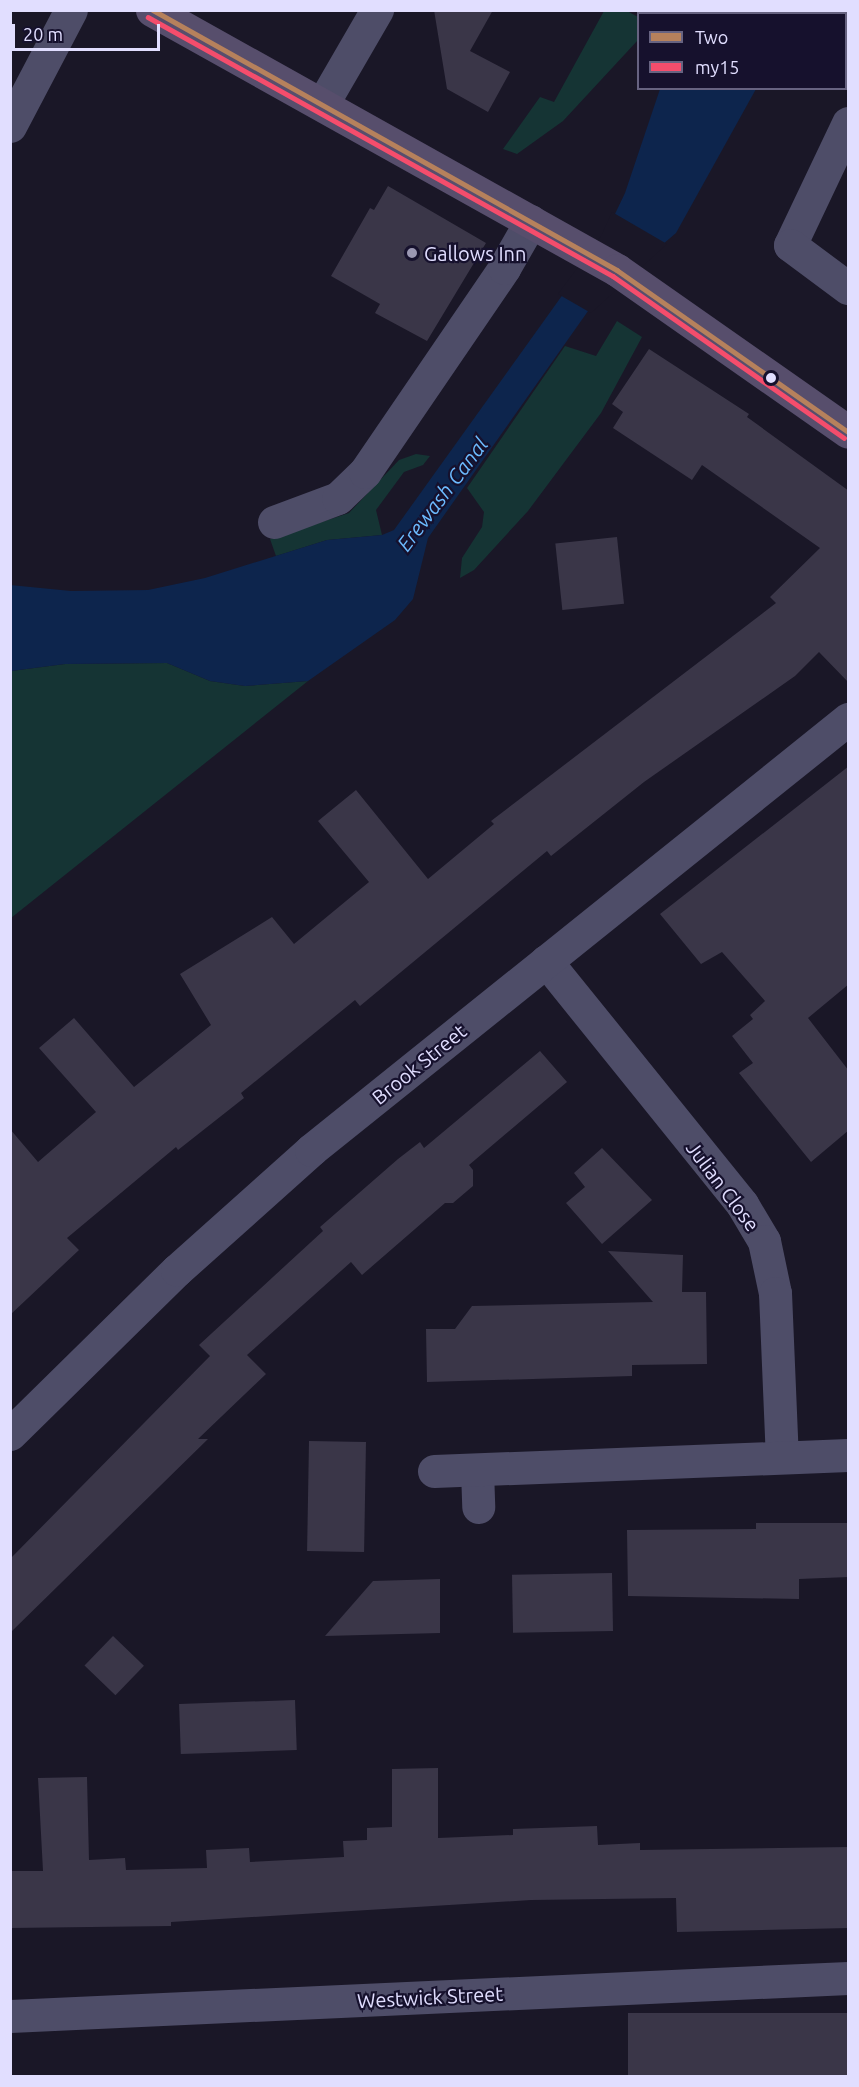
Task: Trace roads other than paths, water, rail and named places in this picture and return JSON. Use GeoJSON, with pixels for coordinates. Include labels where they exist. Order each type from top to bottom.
{"type":"FeatureCollection","features":[{"type":"Feature","properties":{"kind":"main road"},"geometry":{"type":"LineString","coordinates":[[152,10],[545,228],[654,294],[849,432]]}},
{"type":"Feature","properties":{"kind":"street"},"geometry":{"type":"LineString","coordinates":[[13,117],[71,10]]}},
{"type":"Feature","properties":{"kind":"street"},"geometry":{"type":"LineString","coordinates":[[323,103],[377,10]]}},
{"type":"Feature","properties":{"kind":"street"},"geometry":{"type":"LineString","coordinates":[[849,123],[790,245],[849,288]]}},
{"type":"Feature","properties":{"kind":"street"},"geometry":{"type":"LineString","coordinates":[[274,522],[338,498],[365,472],[504,268],[545,228]]}},
{"type":"Feature","properties":{"kind":"street","name":"Brook Street"},"geometry":{"type":"LineString","coordinates":[[10,1434],[169,1278],[311,1150],[849,718]]}},
{"type":"Feature","properties":{"kind":"street","name":"Julian Close"},"geometry":{"type":"LineString","coordinates":[[546,961],[742,1204],[764,1241],[775,1293],[782,1457]]}},
{"type":"Feature","properties":{"kind":"street"},"geometry":{"type":"LineString","coordinates":[[434,1471],[849,1455]]}},
{"type":"Feature","properties":{"kind":"street"},"geometry":{"type":"LineString","coordinates":[[477,1470],[478,1507]]}},
{"type":"Feature","properties":{"kind":"street","name":"Westwick Street"},"geometry":{"type":"LineString","coordinates":[[10,2016],[849,1978]]}},
{"type":"Feature","properties":{"kind":"water"},"geometry":{"type":"Polygon","coordinates":[[[688,10],[799,10],[799,11],[687,12],[688,10]]]}},
{"type":"Feature","properties":{"kind":"water","name":"Erewash Canal"},"geometry":{"type":"Polygon","coordinates":[[[660,90],[755,90],[676,233],[593,304],[428,538],[413,599],[395,620],[308,681],[245,686],[210,681],[167,663],[65,664],[11,671],[10,585],[71,591],[148,590],[205,578],[327,540],[382,535],[394,530],[604,237],[625,193],[660,90]]]}},
{"type":"Feature","properties":{"kind":"place","name":"Gallows Inn"},"geometry":{"type":"Point","coordinates":[412,253]}}]}
